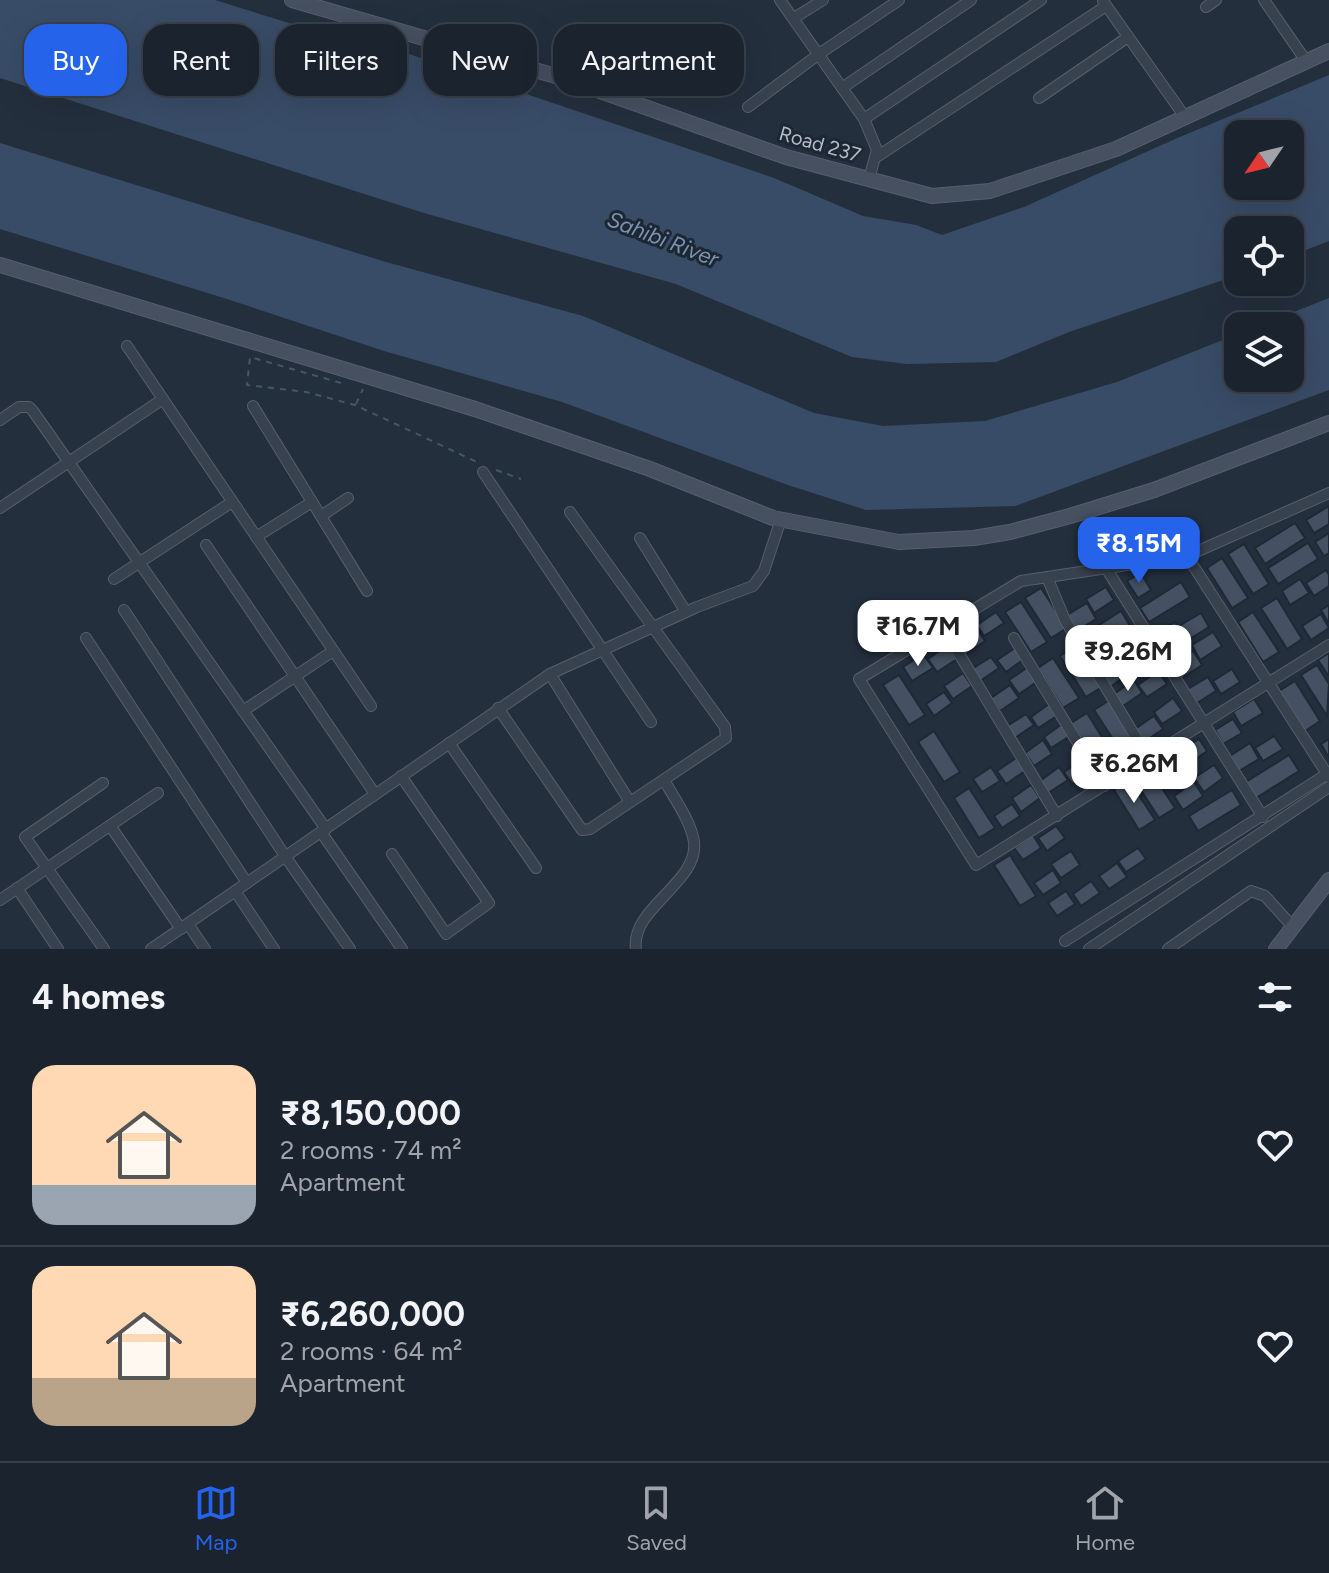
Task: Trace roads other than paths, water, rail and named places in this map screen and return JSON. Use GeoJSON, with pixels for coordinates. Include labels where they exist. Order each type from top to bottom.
{"type":"FeatureCollection","features":[{"type":"Feature","properties":{"kind":"street","name":"Road 237"},"geometry":{"type":"LineString","coordinates":[[292,0],[566,79],[786,157],[932,196],[990,191],[1116,149],[1329,51]]}},
{"type":"Feature","properties":{"kind":"street"},"geometry":{"type":"LineString","coordinates":[[780,0],[864,119],[878,156],[869,179]]}},
{"type":"Feature","properties":{"kind":"street"},"geometry":{"type":"LineString","coordinates":[[794,18],[823,0]]}},
{"type":"Feature","properties":{"kind":"street"},"geometry":{"type":"LineString","coordinates":[[748,107],[899,0]]}},
{"type":"Feature","properties":{"kind":"street"},"geometry":{"type":"LineString","coordinates":[[842,88],[971,0]]}},
{"type":"Feature","properties":{"kind":"street"},"geometry":{"type":"LineString","coordinates":[[864,119],[1041,0]]}},
{"type":"Feature","properties":{"kind":"street"},"geometry":{"type":"LineString","coordinates":[[1264,0],[1306,61]]}},
{"type":"Feature","properties":{"kind":"street"},"geometry":{"type":"LineString","coordinates":[[878,156],[1104,3],[1185,117]]}},
{"type":"Feature","properties":{"kind":"street"},"geometry":{"type":"LineString","coordinates":[[1039,98],[1128,37]]}},
{"type":"Feature","properties":{"kind":"street"},"geometry":{"type":"LineString","coordinates":[[0,265],[475,409],[650,469],[781,519],[899,542],[974,538],[1010,532],[1154,490],[1329,423]]}},
{"type":"Feature","properties":{"kind":"street"},"geometry":{"type":"LineString","coordinates":[[127,346],[371,706]]}},
{"type":"Feature","properties":{"kind":"street"},"geometry":{"type":"LineString","coordinates":[[0,508],[163,399]]}},
{"type":"Feature","properties":{"kind":"street"},"geometry":{"type":"LineString","coordinates":[[253,406],[367,591]]}},
{"type":"Feature","properties":{"kind":"street"},"geometry":{"type":"LineString","coordinates":[[0,420],[19,407],[29,407],[243,711],[402,949]]}},
{"type":"Feature","properties":{"kind":"street"},"geometry":{"type":"LineString","coordinates":[[484,467],[651,722]]}},
{"type":"Feature","properties":{"kind":"street"},"geometry":{"type":"LineString","coordinates":[[1329,493],[1187,556],[1021,581],[859,679],[976,865],[1329,645]]}},
{"type":"Feature","properties":{"kind":"street"},"geometry":{"type":"LineString","coordinates":[[321,516],[348,498]]}},
{"type":"Feature","properties":{"kind":"street"},"geometry":{"type":"LineString","coordinates":[[114,579],[232,502]]}},
{"type":"Feature","properties":{"kind":"street"},"geometry":{"type":"LineString","coordinates":[[256,537],[312,502]]}},
{"type":"Feature","properties":{"kind":"street"},"geometry":{"type":"LineString","coordinates":[[498,708],[582,830],[590,829],[722,743],[727,734],[570,512]]}},
{"type":"Feature","properties":{"kind":"street"},"geometry":{"type":"LineString","coordinates":[[151,949],[550,674],[686,612],[753,586],[759,581],[781,519]]}},
{"type":"Feature","properties":{"kind":"street"},"geometry":{"type":"LineString","coordinates":[[640,538],[686,612]]}},
{"type":"Feature","properties":{"kind":"street"},"geometry":{"type":"LineString","coordinates":[[206,545],[375,794]]}},
{"type":"Feature","properties":{"kind":"street"},"geometry":{"type":"LineString","coordinates":[[1065,941],[1328,776],[1187,556]]}},
{"type":"Feature","properties":{"kind":"street"},"geometry":{"type":"LineString","coordinates":[[1106,568],[1263,817]]}},
{"type":"Feature","properties":{"kind":"street"},"geometry":{"type":"LineString","coordinates":[[1047,577],[1065,620],[1149,759]]}},
{"type":"Feature","properties":{"kind":"street"},"geometry":{"type":"LineString","coordinates":[[124,610],[285,856],[350,949]]}},
{"type":"Feature","properties":{"kind":"street"},"geometry":{"type":"LineString","coordinates":[[944,629],[1057,816]]}},
{"type":"Feature","properties":{"kind":"street"},"geometry":{"type":"LineString","coordinates":[[86,638],[247,883]]}},
{"type":"Feature","properties":{"kind":"street"},"geometry":{"type":"LineString","coordinates":[[1014,638],[1104,786]]}},
{"type":"Feature","properties":{"kind":"street"},"geometry":{"type":"LineString","coordinates":[[243,711],[333,651]]}},
{"type":"Feature","properties":{"kind":"street"},"geometry":{"type":"LineString","coordinates":[[550,674],[630,802]]}},
{"type":"Feature","properties":{"kind":"street"},"geometry":{"type":"LineString","coordinates":[[449,743],[536,868]]}},
{"type":"Feature","properties":{"kind":"street"},"geometry":{"type":"LineString","coordinates":[[392,854],[446,934],[489,903],[401,776]]}},
{"type":"Feature","properties":{"kind":"street"},"geometry":{"type":"LineString","coordinates":[[636,949],[635,936],[639,926],[677,880],[694,851],[691,831],[664,780]]}},
{"type":"Feature","properties":{"kind":"street"},"geometry":{"type":"LineString","coordinates":[[103,783],[25,837],[104,949]]}},
{"type":"Feature","properties":{"kind":"street"},"geometry":{"type":"LineString","coordinates":[[1089,949],[1329,787]]}},
{"type":"Feature","properties":{"kind":"street"},"geometry":{"type":"LineString","coordinates":[[0,900],[158,793]]}},
{"type":"Feature","properties":{"kind":"street"},"geometry":{"type":"LineString","coordinates":[[111,827],[184,926],[205,949]]}},
{"type":"Feature","properties":{"kind":"street"},"geometry":{"type":"LineString","coordinates":[[1276,949],[1329,880]]}},
{"type":"Feature","properties":{"kind":"street"},"geometry":{"type":"LineString","coordinates":[[17,888],[58,949]]}},
{"type":"Feature","properties":{"kind":"street"},"geometry":{"type":"LineString","coordinates":[[235,891],[274,949]]}},
{"type":"Feature","properties":{"kind":"street"},"geometry":{"type":"LineString","coordinates":[[1168,949],[1251,891],[1265,896],[1293,927]]}},
{"type":"Feature","properties":{"kind":"water","name":"Sahibi River"},"geometry":{"type":"Polygon","coordinates":[[[0,0],[215,0],[292,24],[275,24],[275,96],[407,96],[407,54],[423,59],[423,96],[533,96],[774,178],[863,216],[916,225],[942,235],[1024,207],[1175,139],[1329,75],[1329,241],[1304,251],[1304,216],[1224,216],[1224,280],[1069,332],[996,362],[907,364],[852,357],[676,284],[424,213],[57,96],[127,96],[127,24],[24,24],[24,86],[0,78],[0,0]]]}},
{"type":"Feature","properties":{"kind":"water"},"geometry":{"type":"Polygon","coordinates":[[[0,143],[386,262],[583,316],[814,413],[883,426],[985,421],[1117,382],[1224,340],[1224,392],[1304,392],[1304,312],[1294,312],[1329,298],[1329,390],[1015,506],[866,510],[788,485],[562,402],[384,351],[0,229],[0,143]]]}}]}
